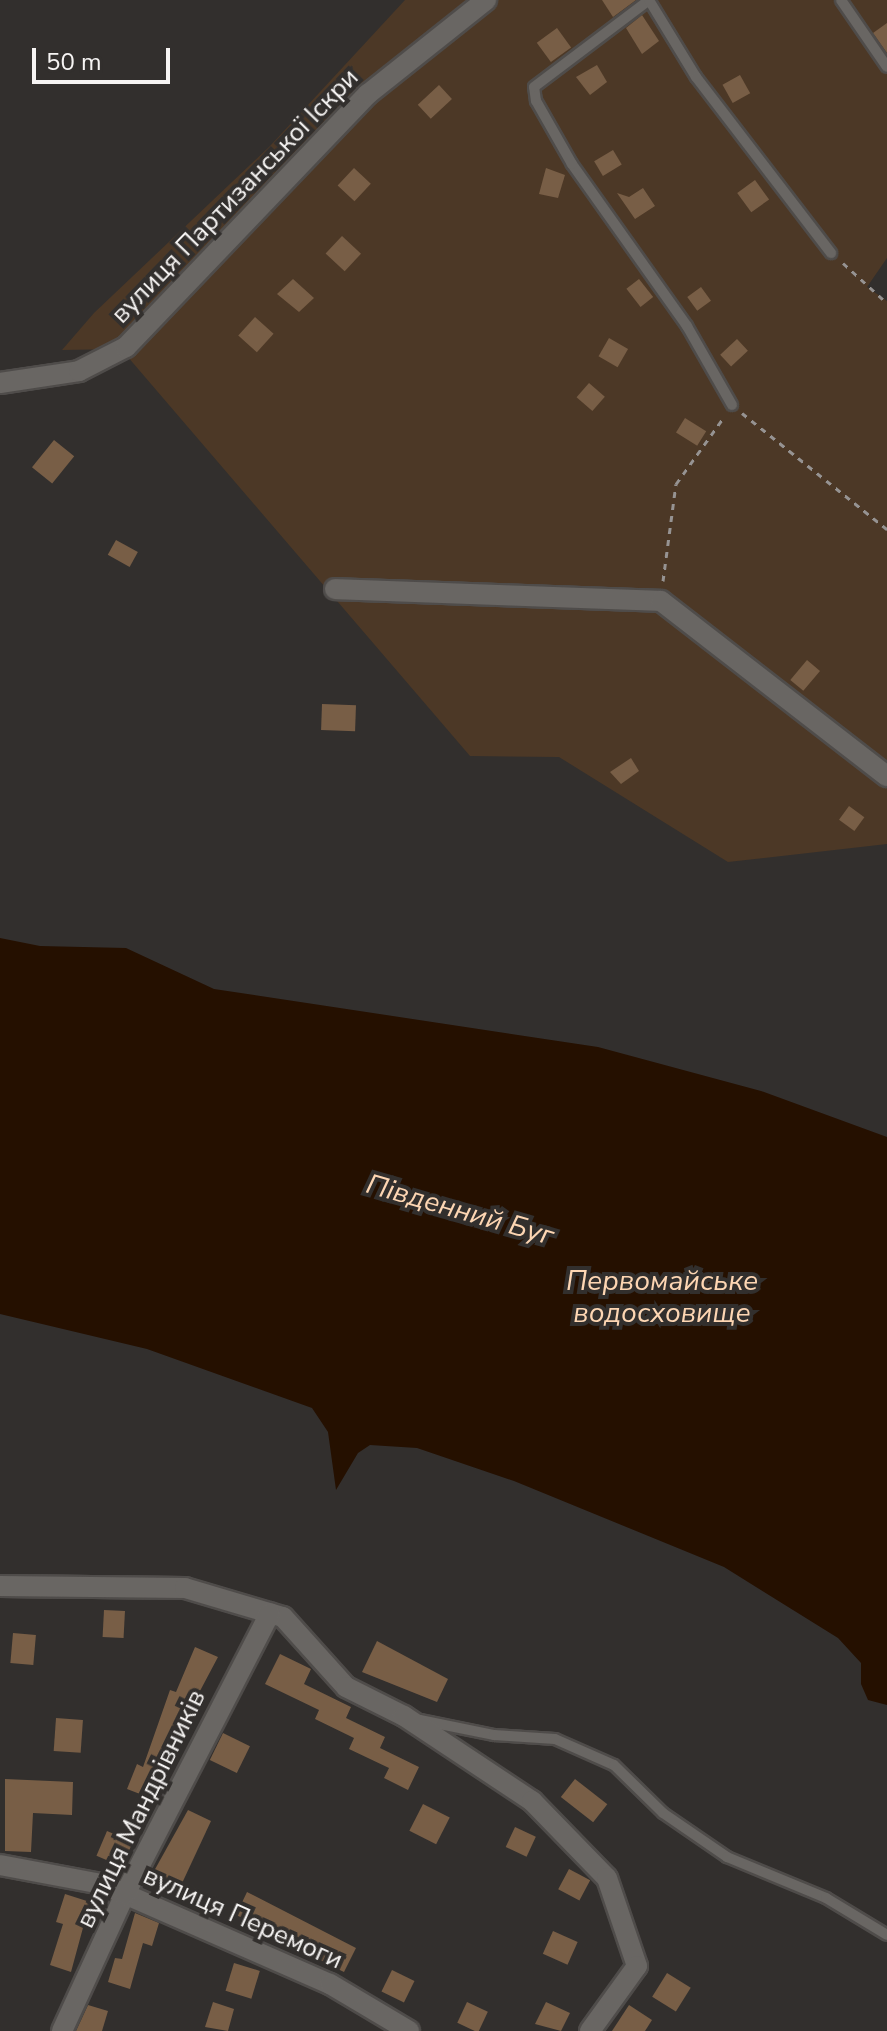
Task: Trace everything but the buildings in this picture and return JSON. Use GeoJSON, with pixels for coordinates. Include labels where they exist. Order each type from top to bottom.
{"type":"FeatureCollection","features":[{"type":"Feature","properties":{"kind":"street","name":"вулиця Партизанської Іскри"},"geometry":{"type":"LineString","coordinates":[[0,383],[79,371],[126,347],[368,94],[486,0]]}},
{"type":"Feature","properties":{"kind":"street"},"geometry":{"type":"LineString","coordinates":[[335,589],[661,601],[887,776]]}},
{"type":"Feature","properties":{"kind":"street"},"geometry":{"type":"LineString","coordinates":[[0,1586],[185,1588],[283,1617],[346,1687],[404,1716],[532,1801],[607,1878],[637,1966],[590,2031]]}},
{"type":"Feature","properties":{"kind":"street","name":"вулиця Мандрівників"},"geometry":{"type":"LineString","coordinates":[[62,2031],[125,1894],[270,1613]]}},
{"type":"Feature","properties":{"kind":"street","name":"вулиця Перемоги"},"geometry":{"type":"LineString","coordinates":[[0,1865],[102,1884],[330,1984],[409,2031]]}},
{"type":"Feature","properties":{"kind":"lane"},"geometry":{"type":"LineString","coordinates":[[732,405],[687,326],[572,164],[536,101],[534,87],[649,0],[696,77],[831,253]]}},
{"type":"Feature","properties":{"kind":"lane"},"geometry":{"type":"LineString","coordinates":[[841,0],[887,67]]}},
{"type":"Feature","properties":{"kind":"lane"},"geometry":{"type":"LineString","coordinates":[[404,1716],[494,1735],[555,1739],[614,1765],[663,1813],[727,1857],[826,1898],[887,1935]]}},
{"type":"Feature","properties":{"kind":"path"},"geometry":{"type":"LineString","coordinates":[[831,253],[887,303]]}},
{"type":"Feature","properties":{"kind":"path"},"geometry":{"type":"LineString","coordinates":[[661,601],[676,484],[732,405],[887,529]]}},
{"type":"Feature","properties":{"kind":"shaded area"},"geometry":{"type":"Polygon","coordinates":[[[405,0],[887,0],[887,258],[867,287],[887,301],[887,844],[728,862],[559,757],[470,756],[121,349],[62,350],[94,313],[270,146],[405,0]]]}},
{"type":"Feature","properties":{"kind":"water","name":"Первомайське водосховище"},"geometry":{"type":"Polygon","coordinates":[[[0,938],[40,946],[126,948],[214,989],[598,1047],[761,1091],[887,1137],[887,1705],[868,1700],[861,1684],[861,1663],[838,1638],[724,1567],[514,1481],[417,1448],[370,1445],[358,1453],[336,1490],[328,1432],[312,1408],[147,1349],[0,1314],[0,938]]]}},
{"type":"Feature","properties":{"kind":"water label","name":"Південний Буг"},"geometry":{"type":"Point","coordinates":[460,1210]}}]}
